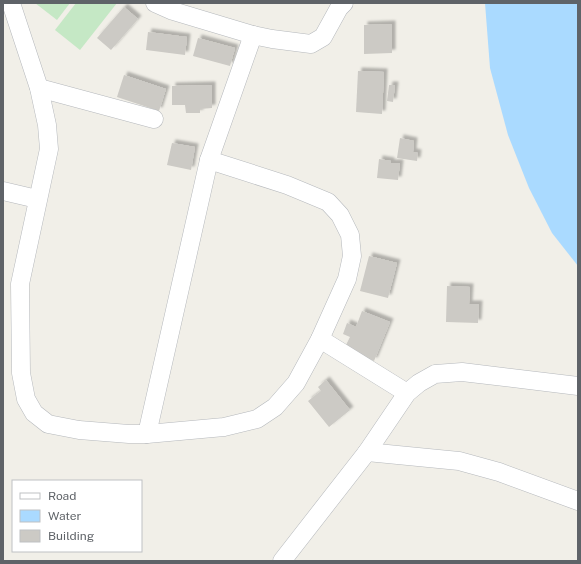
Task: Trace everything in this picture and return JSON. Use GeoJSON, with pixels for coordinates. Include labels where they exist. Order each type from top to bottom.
{"type":"FeatureCollection","features":[{"type":"Feature","properties":{"kind":"lane"},"geometry":{"type":"LineString","coordinates":[[11,3],[39,88],[47,125],[49,149],[37,199],[20,284],[21,373],[26,399],[34,413],[48,424],[80,430],[129,434],[147,434],[224,427],[257,419],[275,407],[296,383],[320,340],[347,279],[352,256],[350,235],[340,215],[328,202],[287,185],[209,160]]}},
{"type":"Feature","properties":{"kind":"lane"},"geometry":{"type":"LineString","coordinates":[[155,3],[173,12],[253,35],[311,44],[323,37],[339,5]]}},
{"type":"Feature","properties":{"kind":"lane"},"geometry":{"type":"LineString","coordinates":[[147,434],[209,160],[253,35]]}},
{"type":"Feature","properties":{"kind":"lane"},"geometry":{"type":"LineString","coordinates":[[39,88],[154,119]]}},
{"type":"Feature","properties":{"kind":"lane"},"geometry":{"type":"LineString","coordinates":[[3,191],[37,199]]}},
{"type":"Feature","properties":{"kind":"lane"},"geometry":{"type":"LineString","coordinates":[[320,340],[407,393]]}},
{"type":"Feature","properties":{"kind":"lane"},"geometry":{"type":"LineString","coordinates":[[282,561],[367,452],[407,393],[419,383],[435,374],[462,372],[578,386]]}},
{"type":"Feature","properties":{"kind":"lane"},"geometry":{"type":"LineString","coordinates":[[367,452],[459,461],[499,472],[578,500]]}},
{"type":"Feature","properties":{"kind":"green space"},"geometry":{"type":"Polygon","coordinates":[[[35,3],[70,3],[57,20],[35,3]]]}},
{"type":"Feature","properties":{"kind":"green space"},"geometry":{"type":"Polygon","coordinates":[[[76,3],[117,3],[80,50],[55,30],[76,3]]]}},
{"type":"Feature","properties":{"kind":"water"},"geometry":{"type":"Polygon","coordinates":[[[485,3],[578,3],[578,266],[552,233],[529,188],[508,135],[490,68],[485,3]]]}},
{"type":"Feature","properties":{"kind":"building"},"geometry":{"type":"Polygon","coordinates":[[[124,7],[138,19],[111,50],[97,38],[124,7]]]}},
{"type":"Feature","properties":{"kind":"building"},"geometry":{"type":"Polygon","coordinates":[[[392,24],[392,53],[364,54],[364,25],[392,24]]]}},
{"type":"Feature","properties":{"kind":"building"},"geometry":{"type":"Polygon","coordinates":[[[148,32],[187,37],[185,55],[146,50],[148,32]]]}},
{"type":"Feature","properties":{"kind":"building"},"geometry":{"type":"Polygon","coordinates":[[[198,38],[235,48],[230,66],[193,56],[198,38]]]}},
{"type":"Feature","properties":{"kind":"building"},"geometry":{"type":"Polygon","coordinates":[[[358,71],[384,72],[382,114],[356,112],[358,71]]]}},
{"type":"Feature","properties":{"kind":"building"},"geometry":{"type":"Polygon","coordinates":[[[124,75],[166,89],[159,111],[117,97],[124,75]]]}},
{"type":"Feature","properties":{"kind":"building"},"geometry":{"type":"Polygon","coordinates":[[[212,85],[212,108],[200,109],[200,113],[186,113],[185,105],[172,105],[172,86],[212,85]]]}},
{"type":"Feature","properties":{"kind":"building"},"geometry":{"type":"Polygon","coordinates":[[[389,85],[395,85],[393,102],[387,101],[389,85]]]}},
{"type":"Feature","properties":{"kind":"building"},"geometry":{"type":"Polygon","coordinates":[[[400,138],[414,141],[413,152],[418,153],[417,161],[397,158],[400,138]]]}},
{"type":"Feature","properties":{"kind":"building"},"geometry":{"type":"Polygon","coordinates":[[[172,143],[195,147],[191,170],[167,165],[172,143]]]}},
{"type":"Feature","properties":{"kind":"building"},"geometry":{"type":"Polygon","coordinates":[[[379,159],[391,161],[391,163],[400,163],[398,180],[377,178],[379,159]]]}},
{"type":"Feature","properties":{"kind":"building"},"geometry":{"type":"Polygon","coordinates":[[[369,256],[397,263],[388,298],[360,291],[369,256]]]}},
{"type":"Feature","properties":{"kind":"building"},"geometry":{"type":"Polygon","coordinates":[[[447,286],[470,287],[469,304],[479,304],[478,323],[446,322],[447,286]]]}},
{"type":"Feature","properties":{"kind":"building"},"geometry":{"type":"Polygon","coordinates":[[[362,311],[390,322],[374,361],[344,349],[350,337],[343,334],[347,323],[356,327],[362,311]]]}},
{"type":"Feature","properties":{"kind":"building"},"geometry":{"type":"Polygon","coordinates":[[[326,380],[350,410],[329,427],[308,401],[321,391],[318,387],[326,380]]]}}]}
